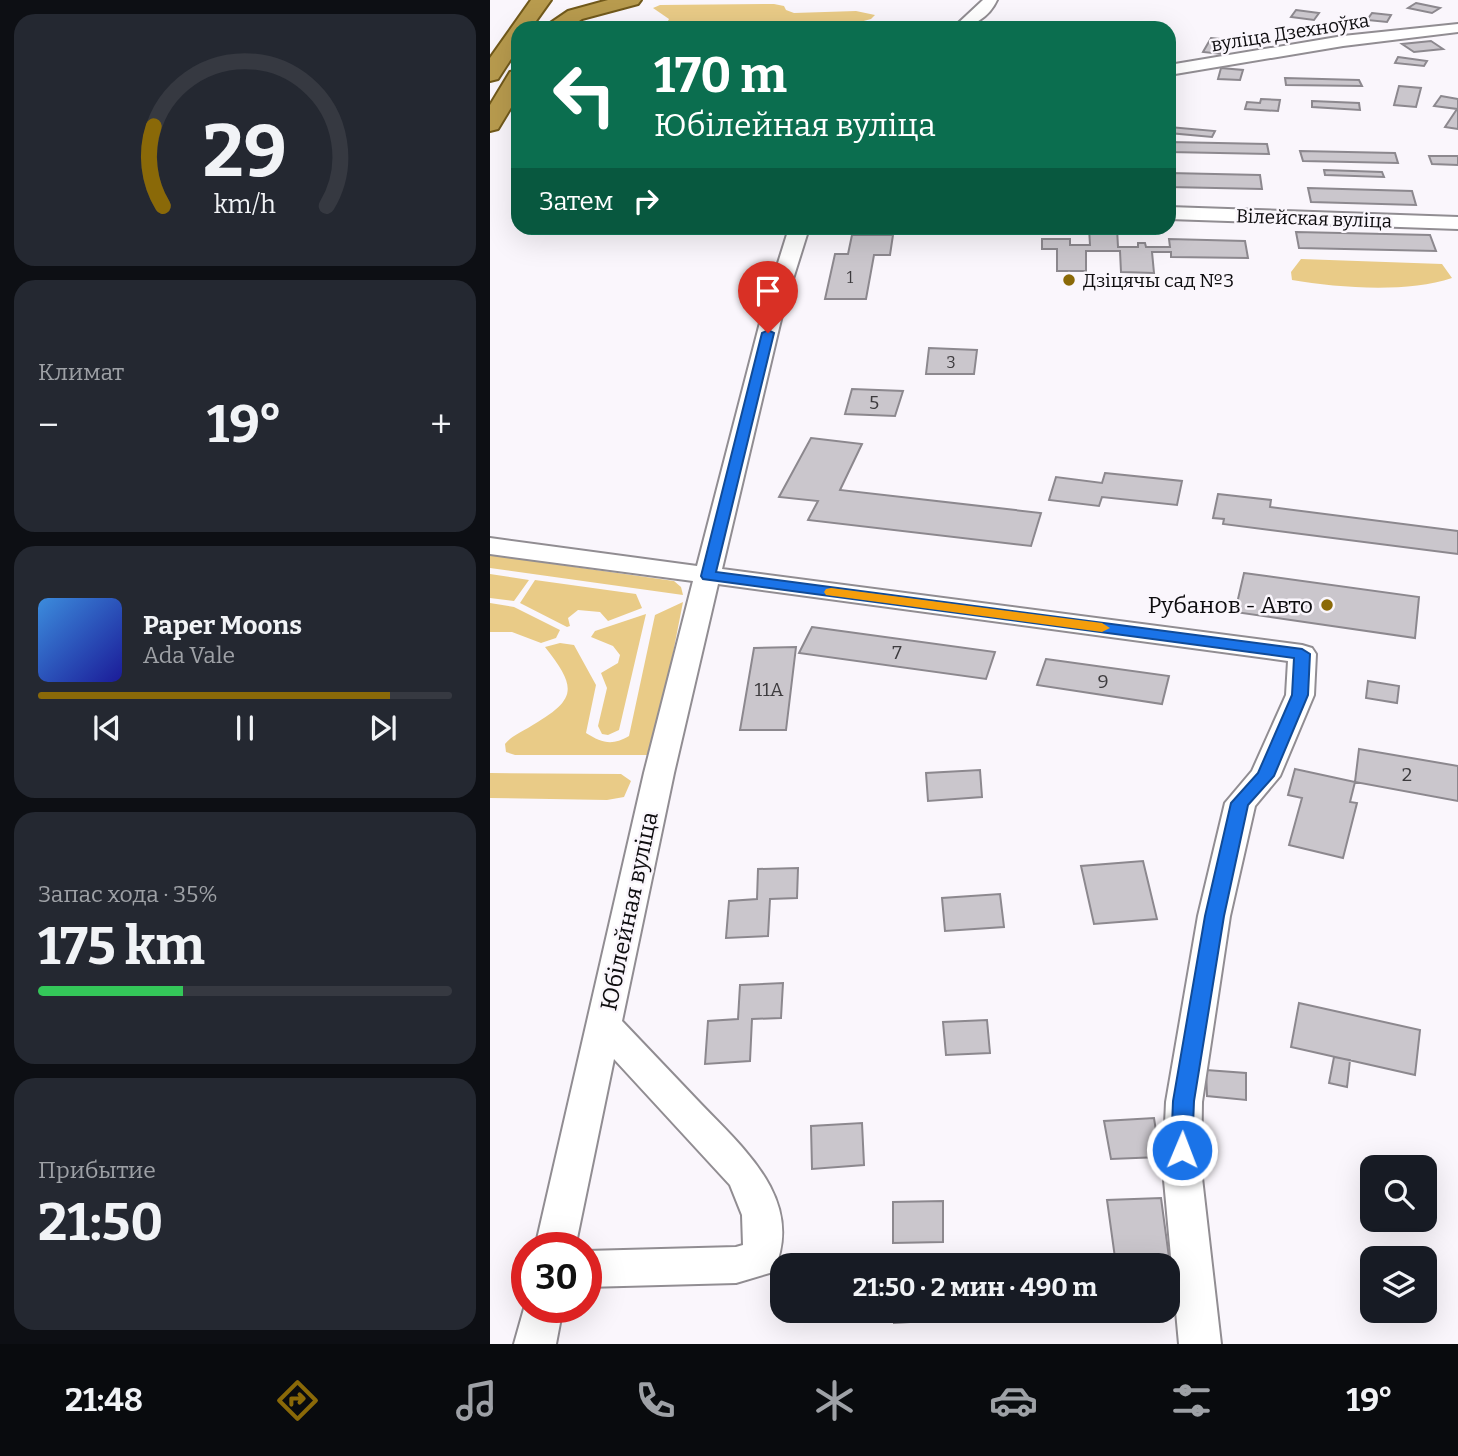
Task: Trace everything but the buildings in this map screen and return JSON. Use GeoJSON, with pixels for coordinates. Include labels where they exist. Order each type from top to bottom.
{"type":"FeatureCollection","features":[{"type":"Feature","properties":{"kind":"highway"},"geometry":{"type":"LineString","coordinates":[[526,21],[541,0]]}},
{"type":"Feature","properties":{"kind":"highway"},"geometry":{"type":"LineString","coordinates":[[551,21],[564,0]]}},
{"type":"Feature","properties":{"kind":"highway"},"geometry":{"type":"LineString","coordinates":[[565,21],[575,15],[631,0]]}},
{"type":"Feature","properties":{"kind":"highway"},"geometry":{"type":"LineString","coordinates":[[490,74],[511,43]]}},
{"type":"Feature","properties":{"kind":"highway"},"geometry":{"type":"LineString","coordinates":[[490,124],[511,89]]}},
{"type":"Feature","properties":{"kind":"street"},"geometry":{"type":"LineString","coordinates":[[969,21],[988,5],[990,0]]}},
{"type":"Feature","properties":{"kind":"street","name":"вуліца Дзехноўка"},"geometry":{"type":"LineString","coordinates":[[1176,69],[1343,41],[1458,28]]}},
{"type":"Feature","properties":{"kind":"street","name":"Вілейская вуліца"},"geometry":{"type":"LineString","coordinates":[[1176,213],[1458,223]]}},
{"type":"Feature","properties":{"kind":"street","name":"Юбілейная вуліца"},"geometry":{"type":"LineString","coordinates":[[559,1232],[659,773],[745,422],[796,235]]}},
{"type":"Feature","properties":{"kind":"street"},"geometry":{"type":"LineString","coordinates":[[490,546],[1302,654],[1300,695],[1265,776],[1240,803],[1214,916],[1184,1101],[1182,1169],[1200,1344]]}},
{"type":"Feature","properties":{"kind":"street"},"geometry":{"type":"LineString","coordinates":[[602,1269],[736,1265],[759,1259],[765,1242],[759,1200],[743,1173],[605,1026]]}},
{"type":"Feature","properties":{"kind":"street"},"geometry":{"type":"LineString","coordinates":[[535,1344],[540,1323]]}},
{"type":"Feature","properties":{"kind":"shaded area"},"geometry":{"type":"Polygon","coordinates":[[[774,4],[784,6],[786,10],[794,13],[856,11],[875,15],[864,21],[668,21],[669,19],[653,8],[660,5],[774,4]]]}},
{"type":"Feature","properties":{"kind":"shaded area"},"geometry":{"type":"Polygon","coordinates":[[[1301,259],[1442,264],[1452,278],[1415,286],[1373,288],[1292,280],[1291,272],[1301,259]]]}},
{"type":"Feature","properties":{"kind":"shaded area"},"geometry":{"type":"Polygon","coordinates":[[[490,555],[674,581],[681,587],[683,595],[490,568],[490,555]]]}},
{"type":"Feature","properties":{"kind":"shaded area"},"geometry":{"type":"Polygon","coordinates":[[[490,574],[529,580],[514,601],[490,598],[490,574]]]}},
{"type":"Feature","properties":{"kind":"shaded area"},"geometry":{"type":"Polygon","coordinates":[[[535,580],[636,594],[642,608],[608,621],[600,612],[578,610],[568,618],[570,626],[567,627],[520,603],[535,580]]]}},
{"type":"Feature","properties":{"kind":"shaded area"},"geometry":{"type":"Polygon","coordinates":[[[683,602],[653,755],[515,755],[506,752],[505,744],[510,739],[556,710],[567,693],[563,674],[545,647],[560,643],[574,645],[596,685],[586,733],[607,742],[629,736],[655,615],[683,602]]]}},
{"type":"Feature","properties":{"kind":"shaded area"},"geometry":{"type":"Polygon","coordinates":[[[490,603],[514,607],[560,630],[556,638],[541,643],[512,632],[490,632],[490,603]]]}},
{"type":"Feature","properties":{"kind":"shaded area"},"geometry":{"type":"Polygon","coordinates":[[[646,614],[619,730],[608,735],[602,734],[598,726],[607,688],[601,673],[618,663],[620,655],[613,646],[591,637],[595,631],[646,614]]]}},
{"type":"Feature","properties":{"kind":"shaded area"},"geometry":{"type":"Polygon","coordinates":[[[490,773],[621,774],[631,781],[624,797],[607,800],[490,798],[490,773]]]}},
{"type":"Feature","properties":{"kind":"slow traffic"},"geometry":{"type":"LineString","coordinates":[[831,592],[1102,628]]}},
{"type":"Feature","properties":{"kind":"place","name":"Дзіцячы сад №3"},"geometry":{"type":"Point","coordinates":[1069,280]}},
{"type":"Feature","properties":{"kind":"place","name":"Рубанов - Авто"},"geometry":{"type":"Point","coordinates":[1327,605]}},
{"type":"Feature","properties":{"kind":"route"},"geometry":{"type":"LineString","coordinates":[[768,333],[708,576],[1302,654],[1300,695],[1265,776],[1240,803],[1214,916],[1184,1101],[1182,1150]]}}]}
